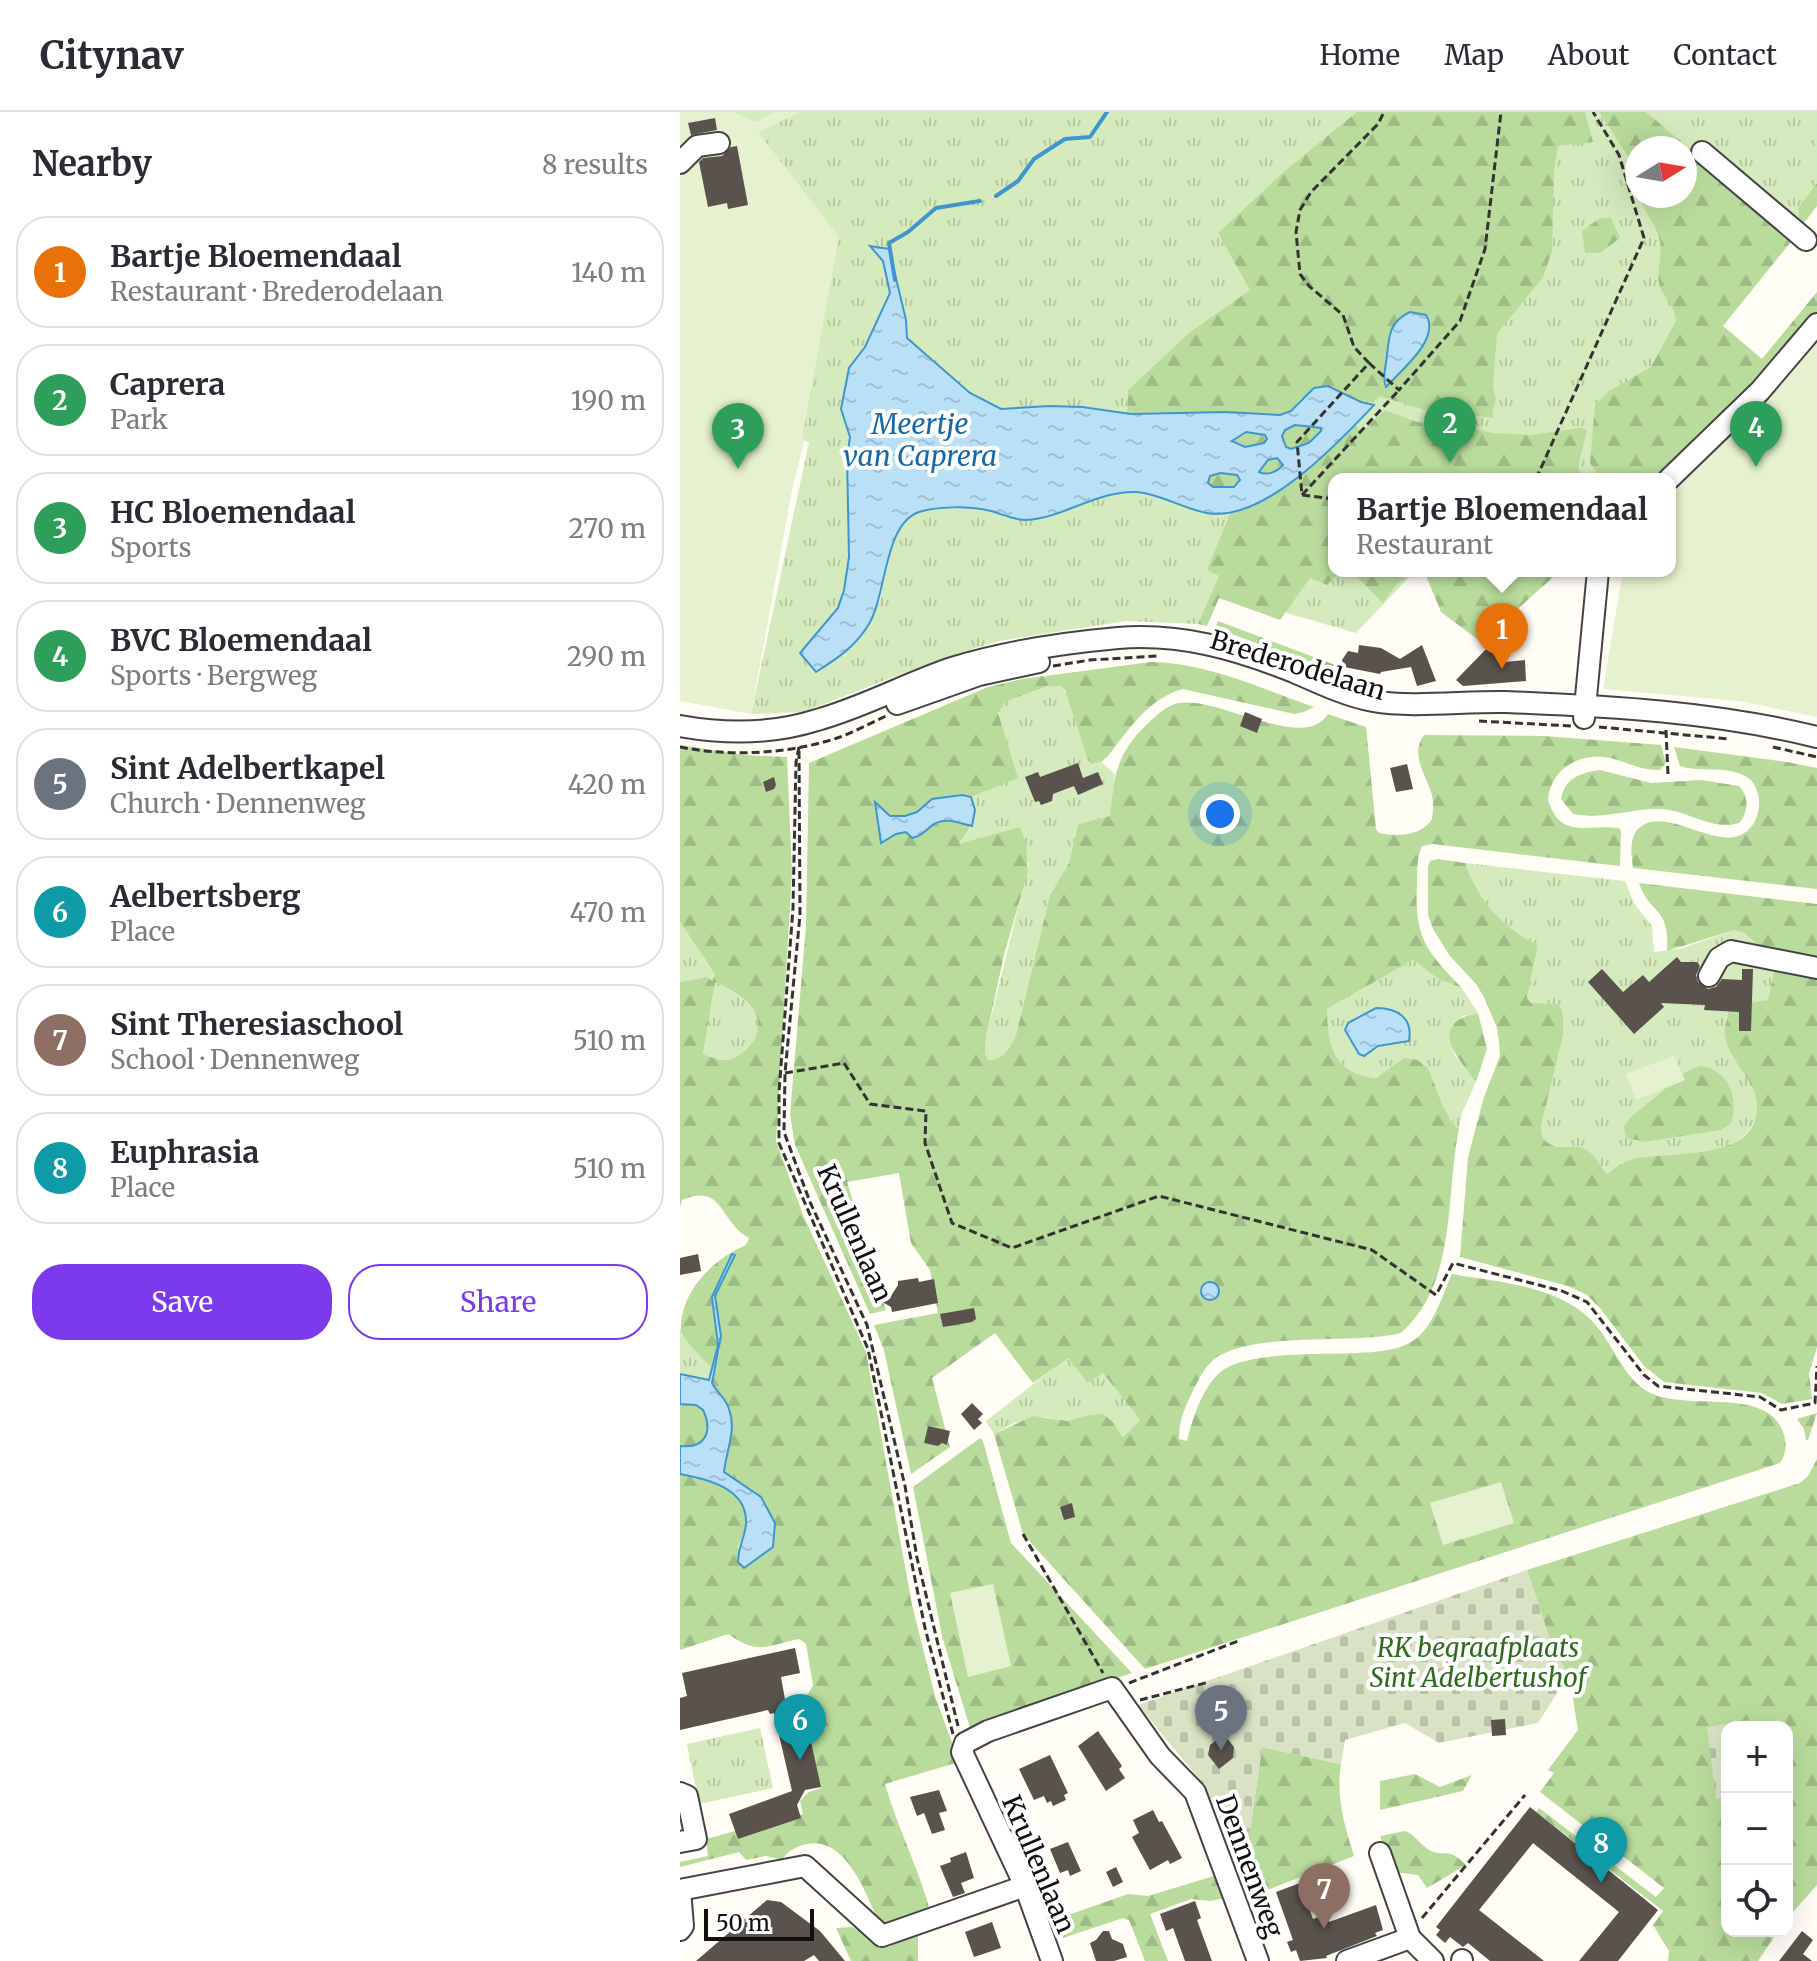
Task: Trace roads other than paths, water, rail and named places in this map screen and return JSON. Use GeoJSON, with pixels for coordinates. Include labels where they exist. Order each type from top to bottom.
{"type":"FeatureCollection","features":[{"type":"Feature","properties":{"kind":"street"},"geometry":{"type":"LineString","coordinates":[[680,163],[697,146],[719,143]]}},
{"type":"Feature","properties":{"kind":"street"},"geometry":{"type":"LineString","coordinates":[[1702,152],[1806,240]]}},
{"type":"Feature","properties":{"kind":"street"},"geometry":{"type":"LineString","coordinates":[[1675,473],[1760,391],[1817,324]]}},
{"type":"Feature","properties":{"kind":"street"},"geometry":{"type":"LineString","coordinates":[[1587,720],[1598,577]]}},
{"type":"Feature","properties":{"kind":"street","name":"Brederodelaan"},"geometry":{"type":"LineString","coordinates":[[680,726],[713,731],[798,732],[834,729],[948,685],[1017,666],[1129,651],[1200,648],[1333,693],[1379,713],[1395,708],[1449,708],[1587,720],[1767,725],[1817,737]]}},
{"type":"Feature","properties":{"kind":"street","name":"Brederodelaan"},"geometry":{"type":"LineString","coordinates":[[1670,723],[1751,734],[1817,750]]}},
{"type":"Feature","properties":{"kind":"street","name":"Brederodelaan"},"geometry":{"type":"LineString","coordinates":[[680,740],[744,744],[798,732]]}},
{"type":"Feature","properties":{"kind":"street"},"geometry":{"type":"LineString","coordinates":[[1709,976],[1719,958],[1731,951],[1817,968]]}},
{"type":"Feature","properties":{"kind":"street","name":"Krullenlaan"},"geometry":{"type":"LineString","coordinates":[[1052,1961],[1025,1886],[962,1742],[988,1731],[1118,1696]]}},
{"type":"Feature","properties":{"kind":"street","name":"Dennenweg"},"geometry":{"type":"LineString","coordinates":[[1118,1696],[1160,1756],[1195,1792],[1258,1961]]}},
{"type":"Feature","properties":{"kind":"street"},"geometry":{"type":"LineString","coordinates":[[680,1793],[687,1796],[696,1839],[680,1842]]}},
{"type":"Feature","properties":{"kind":"street"},"geometry":{"type":"LineString","coordinates":[[1380,1853],[1409,1936],[1433,1961]]}},
{"type":"Feature","properties":{"kind":"street"},"geometry":{"type":"LineString","coordinates":[[680,1930],[683,1926],[680,1890],[805,1866],[882,1936],[1025,1886]]}},
{"type":"Feature","properties":{"kind":"street"},"geometry":{"type":"LineString","coordinates":[[1347,1961],[1409,1936]]}},
{"type":"Feature","properties":{"kind":"water","name":"Meertje van Caprera"},"geometry":{"type":"Polygon","coordinates":[[[870,246],[889,249],[906,320],[907,338],[970,393],[1001,409],[1049,406],[1131,414],[1226,412],[1280,415],[1291,411],[1314,388],[1328,386],[1374,405],[1299,477],[1252,506],[1229,513],[1207,513],[1137,492],[1109,495],[1026,520],[974,508],[919,512],[899,530],[875,611],[864,632],[839,657],[816,672],[800,653],[838,608],[844,590],[849,557],[847,457],[850,437],[841,409],[849,368],[865,347],[890,293],[883,261],[870,246]],[[1295,425],[1285,430],[1282,436],[1286,447],[1291,449],[1309,443],[1321,428],[1295,425]],[[1246,432],[1232,441],[1245,447],[1264,443],[1267,439],[1265,435],[1246,432]],[[1277,458],[1268,460],[1259,472],[1272,473],[1283,465],[1277,458]],[[1220,473],[1210,476],[1208,483],[1213,487],[1234,487],[1240,480],[1237,475],[1220,473]]]}},
{"type":"Feature","properties":{"kind":"water"},"geometry":{"type":"Polygon","coordinates":[[[1410,312],[1426,315],[1428,334],[1417,354],[1386,387],[1384,376],[1390,335],[1394,324],[1410,312]]]}},
{"type":"Feature","properties":{"kind":"water"},"geometry":{"type":"Polygon","coordinates":[[[962,795],[971,797],[975,810],[972,826],[940,821],[916,837],[912,838],[906,832],[881,843],[875,802],[890,816],[905,816],[917,812],[932,799],[962,795]]]}},
{"type":"Feature","properties":{"kind":"water"},"geometry":{"type":"Polygon","coordinates":[[[1376,1008],[1397,1012],[1406,1020],[1409,1041],[1378,1046],[1364,1056],[1359,1054],[1345,1030],[1348,1023],[1376,1008]]]}},
{"type":"Feature","properties":{"kind":"water"},"geometry":{"type":"Polygon","coordinates":[[[732,1254],[735,1255],[715,1296],[721,1336],[712,1383],[728,1405],[732,1425],[724,1472],[761,1497],[775,1523],[773,1547],[744,1568],[738,1562],[746,1524],[740,1502],[724,1487],[680,1474],[680,1446],[696,1445],[705,1437],[707,1425],[703,1410],[696,1405],[680,1404],[680,1374],[709,1380],[718,1345],[712,1297],[732,1254]]]}},
{"type":"Feature","properties":{"kind":"water"},"geometry":{"type":"Polygon","coordinates":[[[1210,1282],[1219,1291],[1210,1300],[1201,1291],[1210,1282]]]}},
{"type":"Feature","properties":{"kind":"waterway"},"geometry":{"type":"LineString","coordinates":[[996,196],[1018,181],[1034,159],[1065,139],[1090,137],[1107,112]]}},
{"type":"Feature","properties":{"kind":"waterway"},"geometry":{"type":"LineString","coordinates":[[895,280],[889,243],[908,232],[936,208],[980,201]]}},
{"type":"Feature","properties":{"kind":"place","name":"Caprera"},"geometry":{"type":"Point","coordinates":[1450,463]}},
{"type":"Feature","properties":{"kind":"place","name":"BVC Bloemendaal"},"geometry":{"type":"Point","coordinates":[1756,467]}},
{"type":"Feature","properties":{"kind":"place","name":"HC Bloemendaal"},"geometry":{"type":"Point","coordinates":[738,469]}},
{"type":"Feature","properties":{"kind":"place","name":"Bartje Bloemendaal"},"geometry":{"type":"Point","coordinates":[1502,669]}},
{"type":"Feature","properties":{"kind":"place","name":"Sint Adelbertkapel"},"geometry":{"type":"Point","coordinates":[1221,1751]}},
{"type":"Feature","properties":{"kind":"place","name":"Aelbertsberg"},"geometry":{"type":"Point","coordinates":[800,1760]}},
{"type":"Feature","properties":{"kind":"place","name":"Euphrasia"},"geometry":{"type":"Point","coordinates":[1601,1883]}},
{"type":"Feature","properties":{"kind":"place","name":"Sint Theresiaschool"},"geometry":{"type":"Point","coordinates":[1324,1929]}},
{"type":"Feature","properties":{"kind":"park label","name":"RK begraafplaats Sint Adelbertushof"},"geometry":{"type":"Point","coordinates":[1478,1662]}}]}
